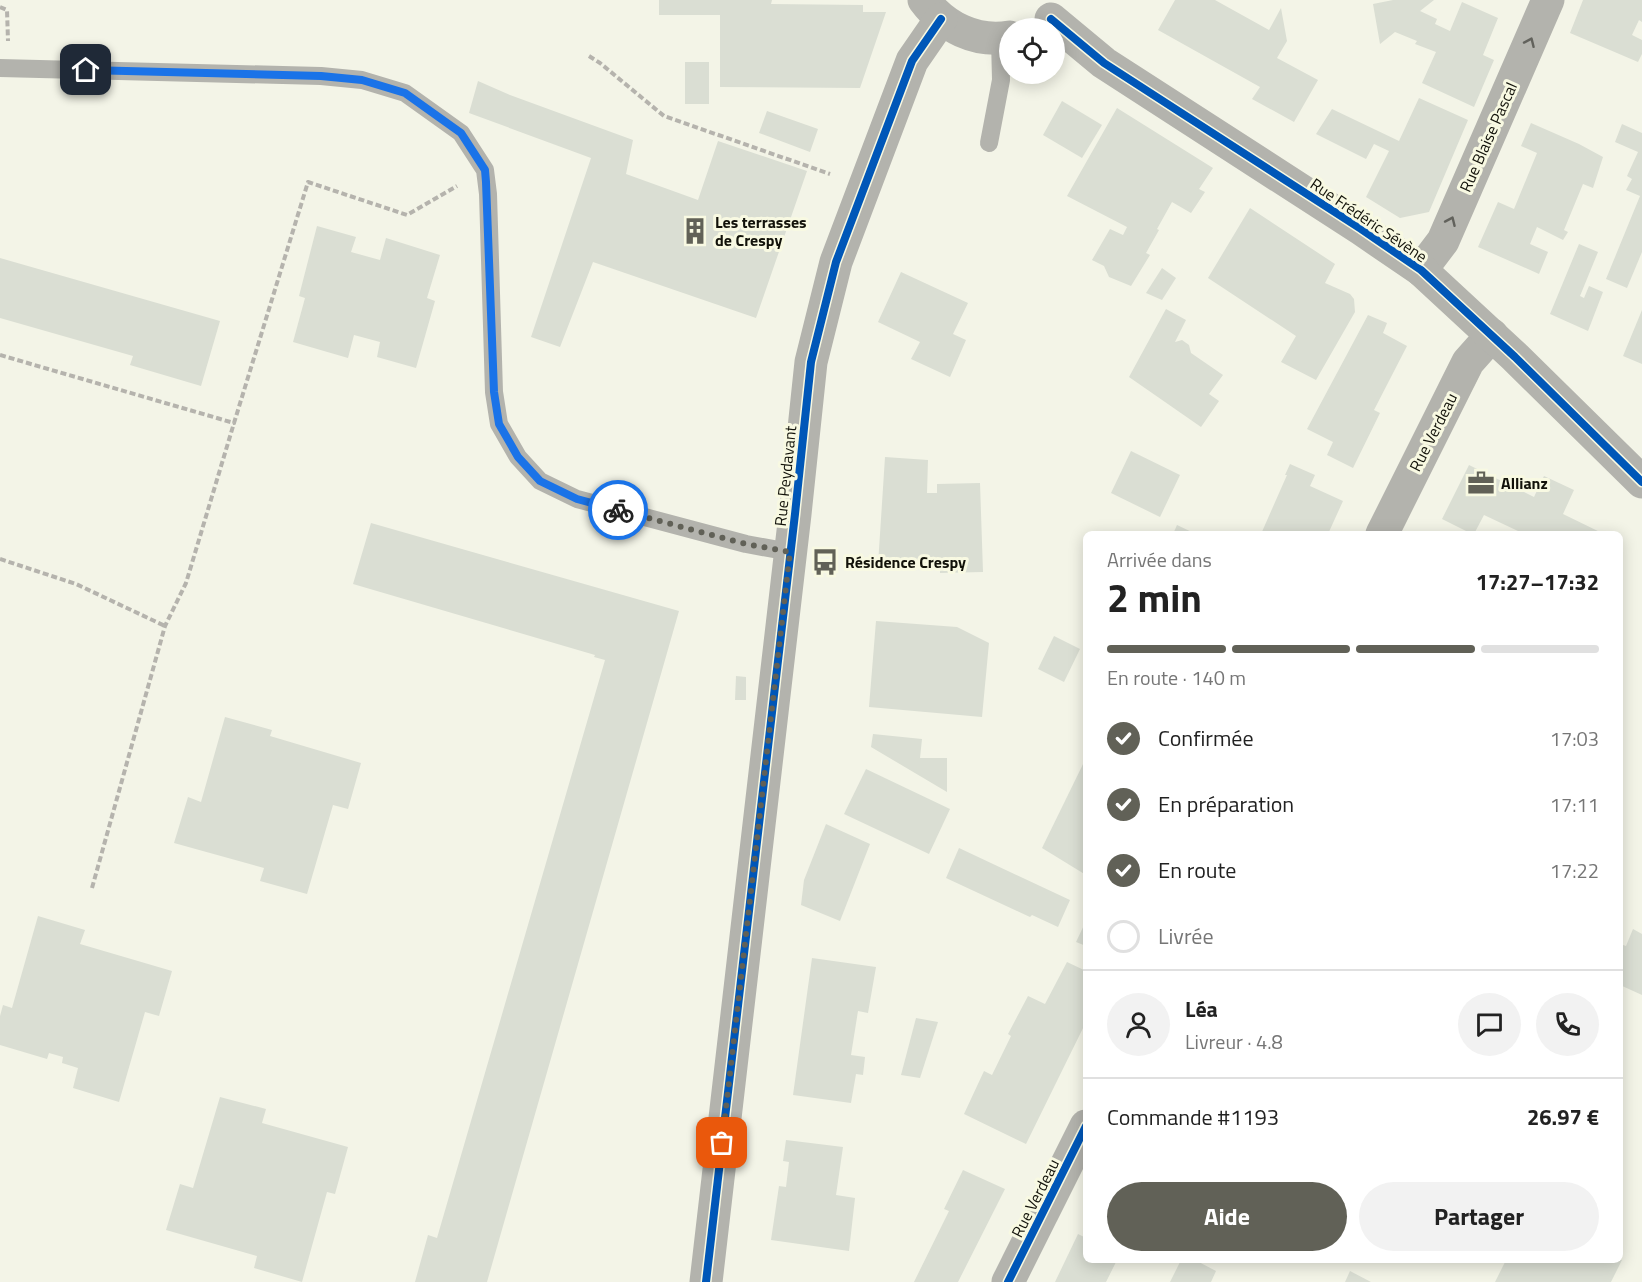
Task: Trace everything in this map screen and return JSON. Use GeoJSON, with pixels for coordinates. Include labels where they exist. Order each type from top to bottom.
{"type":"FeatureCollection","features":[{"type":"Feature","properties":{"kind":"street","name":"Rue Blaise Pascal"},"geometry":{"type":"LineString","coordinates":[[1421,270],[1443,241],[1548,0]]}},
{"type":"Feature","properties":{"kind":"street"},"geometry":{"type":"LineString","coordinates":[[932,9],[958,30],[979,37],[999,38]]}},
{"type":"Feature","properties":{"kind":"street","name":"Rue Peydavant"},"geometry":{"type":"LineString","coordinates":[[706,1282],[811,362],[836,262],[932,9]]}},
{"type":"Feature","properties":{"kind":"street","name":"Rue Frédéric Sévène"},"geometry":{"type":"LineString","coordinates":[[1052,16],[1104,63],[1421,270],[1492,335],[1642,482]]}},
{"type":"Feature","properties":{"kind":"street","name":"Rue Verdeau"},"geometry":{"type":"LineString","coordinates":[[1384,531],[1468,362],[1492,335]]}},
{"type":"Feature","properties":{"kind":"street","name":"Rue Verdeau"},"geometry":{"type":"LineString","coordinates":[[1008,1282],[1083,1132]]}},
{"type":"Feature","properties":{"kind":"lane"},"geometry":{"type":"LineString","coordinates":[[0,68],[309,76],[362,80],[405,93],[461,133],[485,170],[488,194],[494,392],[499,424],[518,457],[540,481],[577,499],[746,544],[790,552]]}},
{"type":"Feature","properties":{"kind":"lane"},"geometry":{"type":"LineString","coordinates":[[989,143],[1001,84]]}},
{"type":"Feature","properties":{"kind":"path"},"geometry":{"type":"LineString","coordinates":[[589,56],[664,116],[865,187]]}},
{"type":"Feature","properties":{"kind":"path"},"geometry":{"type":"LineString","coordinates":[[93,888],[165,626],[186,583],[308,182],[406,215],[485,170]]}},
{"type":"Feature","properties":{"kind":"path"},"geometry":{"type":"LineString","coordinates":[[0,355],[234,423]]}},
{"type":"Feature","properties":{"kind":"path"},"geometry":{"type":"LineString","coordinates":[[0,559],[76,584],[165,626]]}},
{"type":"Feature","properties":{"kind":"building"},"geometry":{"type":"Polygon","coordinates":[[[659,0],[772,0],[771,4],[863,5],[863,12],[886,12],[860,88],[720,87],[720,15],[659,15],[659,0]]]}},
{"type":"Feature","properties":{"kind":"building"},"geometry":{"type":"Polygon","coordinates":[[[1175,0],[1215,0],[1269,30],[1281,8],[1287,41],[1277,58],[1318,80],[1294,122],[1252,99],[1260,87],[1158,30],[1175,0]]]}},
{"type":"Feature","properties":{"kind":"building"},"geometry":{"type":"Polygon","coordinates":[[[1393,0],[1434,0],[1420,11],[1437,19],[1435,24],[1450,31],[1462,2],[1498,18],[1483,55],[1494,60],[1474,107],[1422,83],[1436,52],[1415,44],[1417,41],[1395,32],[1380,44],[1373,4],[1393,0]]]}},
{"type":"Feature","properties":{"kind":"building"},"geometry":{"type":"Polygon","coordinates":[[[1583,0],[1642,0],[1642,22],[1639,20],[1632,35],[1642,40],[1642,54],[1638,62],[1570,33],[1583,0]]]}},
{"type":"Feature","properties":{"kind":"building"},"geometry":{"type":"Polygon","coordinates":[[[685,62],[709,62],[709,104],[685,104],[685,62]]]}},
{"type":"Feature","properties":{"kind":"building","name":"Les terrasses de Crespy"},"geometry":{"type":"Polygon","coordinates":[[[478,81],[633,140],[626,174],[698,200],[718,141],[807,171],[756,318],[593,262],[560,347],[531,337],[591,158],[469,113],[478,81]]]}},
{"type":"Feature","properties":{"kind":"building"},"geometry":{"type":"Polygon","coordinates":[[[1419,98],[1468,120],[1429,212],[1400,218],[1366,197],[1389,151],[1374,144],[1366,159],[1316,134],[1332,109],[1399,141],[1419,98]]]}},
{"type":"Feature","properties":{"kind":"building"},"geometry":{"type":"Polygon","coordinates":[[[1062,101],[1102,125],[1082,158],[1043,135],[1062,101]]]}},
{"type":"Feature","properties":{"kind":"building"},"geometry":{"type":"Polygon","coordinates":[[[1117,108],[1213,168],[1199,189],[1205,192],[1191,213],[1172,202],[1146,253],[1150,255],[1131,286],[1109,277],[1104,266],[1092,260],[1110,229],[1123,235],[1127,227],[1067,196],[1117,108]]]}},
{"type":"Feature","properties":{"kind":"building"},"geometry":{"type":"Polygon","coordinates":[[[767,111],[818,129],[810,152],[759,133],[767,111]]]}},
{"type":"Feature","properties":{"kind":"building"},"geometry":{"type":"Polygon","coordinates":[[[1531,123],[1603,157],[1593,188],[1583,184],[1564,230],[1568,232],[1563,240],[1537,227],[1530,244],[1548,252],[1539,274],[1478,247],[1498,202],[1514,209],[1537,153],[1521,146],[1531,123]]]}},
{"type":"Feature","properties":{"kind":"building"},"geometry":{"type":"Polygon","coordinates":[[[1622,124],[1642,133],[1642,252],[1627,288],[1606,279],[1640,196],[1626,190],[1632,179],[1627,176],[1638,152],[1615,142],[1622,124]]]}},
{"type":"Feature","properties":{"kind":"building"},"geometry":{"type":"Polygon","coordinates":[[[1250,208],[1335,264],[1325,283],[1350,294],[1354,299],[1355,312],[1316,380],[1281,362],[1296,336],[1208,278],[1250,208]]]}},
{"type":"Feature","properties":{"kind":"building"},"geometry":{"type":"Polygon","coordinates":[[[317,226],[356,237],[351,252],[380,260],[386,238],[440,255],[427,298],[435,301],[416,368],[377,357],[380,342],[354,335],[348,358],[293,342],[305,298],[299,296],[317,226]]]}},
{"type":"Feature","properties":{"kind":"building"},"geometry":{"type":"Polygon","coordinates":[[[1579,244],[1598,252],[1580,296],[1584,298],[1589,286],[1603,292],[1588,331],[1550,314],[1579,244]]]}},
{"type":"Feature","properties":{"kind":"building"},"geometry":{"type":"Polygon","coordinates":[[[0,258],[220,321],[201,386],[130,365],[133,356],[0,318],[0,258]]]}},
{"type":"Feature","properties":{"kind":"building"},"geometry":{"type":"Polygon","coordinates":[[[1162,268],[1176,278],[1162,300],[1146,293],[1162,268]]]}},
{"type":"Feature","properties":{"kind":"building"},"geometry":{"type":"Polygon","coordinates":[[[901,272],[968,303],[953,334],[966,340],[950,377],[911,359],[920,342],[878,322],[901,272]]]}},
{"type":"Feature","properties":{"kind":"building"},"geometry":{"type":"Polygon","coordinates":[[[1166,309],[1186,320],[1175,342],[1182,340],[1189,345],[1191,353],[1223,375],[1209,394],[1219,401],[1201,427],[1129,377],[1166,309]]]}},
{"type":"Feature","properties":{"kind":"building"},"geometry":{"type":"Polygon","coordinates":[[[1642,310],[1642,364],[1623,356],[1642,310]]]}},
{"type":"Feature","properties":{"kind":"building"},"geometry":{"type":"Polygon","coordinates":[[[1368,315],[1387,323],[1383,333],[1407,346],[1374,410],[1380,413],[1353,468],[1327,455],[1333,442],[1307,429],[1368,315]]]}},
{"type":"Feature","properties":{"kind":"building"},"geometry":{"type":"Polygon","coordinates":[[[1131,451],[1180,475],[1160,517],[1111,493],[1131,451]]]}},
{"type":"Feature","properties":{"kind":"building"},"geometry":{"type":"Polygon","coordinates":[[[885,457],[928,460],[927,493],[937,493],[937,484],[980,483],[983,572],[940,573],[940,567],[878,565],[885,457]]]}},
{"type":"Feature","properties":{"kind":"building"},"geometry":{"type":"Polygon","coordinates":[[[1290,464],[1315,475],[1310,486],[1343,501],[1329,531],[1262,531],[1287,475],[1285,475],[1290,464]]]}},
{"type":"Feature","properties":{"kind":"building"},"geometry":{"type":"Polygon","coordinates":[[[1469,465],[1534,497],[1544,476],[1574,490],[1563,514],[1598,531],[1518,531],[1484,515],[1476,531],[1466,531],[1442,519],[1469,465]]]}},
{"type":"Feature","properties":{"kind":"building"},"geometry":{"type":"Polygon","coordinates":[[[371,523],[679,611],[487,1282],[415,1282],[428,1235],[437,1238],[605,660],[594,657],[595,655],[353,584],[371,523]]]}},
{"type":"Feature","properties":{"kind":"building"},"geometry":{"type":"Polygon","coordinates":[[[1177,525],[1190,531],[1174,531],[1177,525]]]}},
{"type":"Feature","properties":{"kind":"building"},"geometry":{"type":"Polygon","coordinates":[[[876,621],[957,627],[989,643],[982,717],[869,707],[876,621]]]}},
{"type":"Feature","properties":{"kind":"building"},"geometry":{"type":"Polygon","coordinates":[[[1054,636],[1080,649],[1064,682],[1038,669],[1054,636]]]}},
{"type":"Feature","properties":{"kind":"building"},"geometry":{"type":"Polygon","coordinates":[[[736,676],[746,677],[746,700],[735,700],[736,676]]]}},
{"type":"Feature","properties":{"kind":"building"},"geometry":{"type":"Polygon","coordinates":[[[225,717],[272,730],[270,736],[361,763],[348,809],[333,805],[307,894],[260,881],[264,868],[174,843],[188,797],[201,802],[225,717]]]}},
{"type":"Feature","properties":{"kind":"building"},"geometry":{"type":"Polygon","coordinates":[[[873,734],[922,739],[920,758],[947,758],[947,792],[871,747],[873,734]]]}},
{"type":"Feature","properties":{"kind":"building"},"geometry":{"type":"Polygon","coordinates":[[[1083,764],[1083,873],[1042,848],[1083,764]]]}},
{"type":"Feature","properties":{"kind":"building"},"geometry":{"type":"Polygon","coordinates":[[[866,769],[950,809],[929,854],[844,814],[866,769]]]}},
{"type":"Feature","properties":{"kind":"building"},"geometry":{"type":"Polygon","coordinates":[[[826,824],[870,844],[840,921],[801,905],[804,880],[826,824]]]}},
{"type":"Feature","properties":{"kind":"building"},"geometry":{"type":"Polygon","coordinates":[[[959,848],[1070,900],[1058,927],[1032,915],[1030,917],[946,878],[959,848]]]}},
{"type":"Feature","properties":{"kind":"building"},"geometry":{"type":"Polygon","coordinates":[[[38,916],[85,930],[80,944],[172,971],[159,1016],[145,1012],[119,1102],[73,1088],[78,1068],[62,1063],[63,1057],[49,1053],[47,1059],[0,1045],[0,1016],[3,1005],[12,1008],[38,916]]]}},
{"type":"Feature","properties":{"kind":"building"},"geometry":{"type":"Polygon","coordinates":[[[1083,927],[1083,945],[1076,942],[1083,927]]]}},
{"type":"Feature","properties":{"kind":"building"},"geometry":{"type":"Polygon","coordinates":[[[1633,929],[1642,934],[1642,995],[1623,986],[1623,945],[1626,946],[1633,929]]]}},
{"type":"Feature","properties":{"kind":"building"},"geometry":{"type":"Polygon","coordinates":[[[812,958],[876,967],[868,1013],[858,1011],[851,1055],[865,1057],[863,1075],[856,1074],[851,1103],[793,1095],[812,958]]]}},
{"type":"Feature","properties":{"kind":"building"},"geometry":{"type":"Polygon","coordinates":[[[1067,962],[1083,970],[1083,1028],[1026,1144],[964,1114],[984,1071],[992,1075],[1011,1036],[1008,1034],[1028,996],[1045,1004],[1067,962]]]}},
{"type":"Feature","properties":{"kind":"building"},"geometry":{"type":"Polygon","coordinates":[[[916,1018],[938,1022],[920,1078],[901,1075],[916,1018]]]}},
{"type":"Feature","properties":{"kind":"building"},"geometry":{"type":"Polygon","coordinates":[[[220,1097],[266,1109],[262,1123],[348,1147],[335,1194],[327,1192],[302,1282],[254,1268],[257,1256],[166,1230],[180,1184],[193,1188],[220,1097]]]}},
{"type":"Feature","properties":{"kind":"building"},"geometry":{"type":"Polygon","coordinates":[[[786,1140],[843,1147],[836,1195],[855,1198],[849,1251],[771,1240],[779,1186],[786,1187],[789,1162],[783,1161],[786,1140]]]}},
{"type":"Feature","properties":{"kind":"building"},"geometry":{"type":"Polygon","coordinates":[[[963,1170],[1005,1189],[958,1282],[914,1282],[949,1211],[944,1209],[963,1170]]]}},
{"type":"Feature","properties":{"kind":"building"},"geometry":{"type":"Polygon","coordinates":[[[1078,1234],[1083,1236],[1083,1263],[1116,1263],[1106,1282],[1055,1282],[1078,1234]]]}},
{"type":"Feature","properties":{"kind":"building"},"geometry":{"type":"Polygon","coordinates":[[[1180,1263],[1201,1263],[1216,1271],[1211,1282],[1170,1282],[1180,1263]]]}},
{"type":"Feature","properties":{"kind":"building"},"geometry":{"type":"Polygon","coordinates":[[[1504,1263],[1620,1263],[1611,1282],[1495,1282],[1504,1263]]]}},
{"type":"Feature","properties":{"kind":"building"},"geometry":{"type":"Polygon","coordinates":[[[1350,1271],[1371,1282],[1345,1282],[1350,1271]]]}},
{"type":"Feature","properties":{"kind":"cycle path"},"geometry":{"type":"LineString","coordinates":[[706,1282],[811,362],[836,262],[912,61],[941,19]]}},
{"type":"Feature","properties":{"kind":"cycle path"},"geometry":{"type":"LineString","coordinates":[[1065,31],[1104,63],[1421,270],[1515,357],[1642,482]]}},
{"type":"Feature","properties":{"kind":"cycle path"},"geometry":{"type":"LineString","coordinates":[[1008,1282],[1083,1132]]}},
{"type":"Feature","properties":{"kind":"way so far"},"geometry":{"type":"LineString","coordinates":[[618,510],[746,544],[790,552],[722,1143]]}},
{"type":"Feature","properties":{"kind":"place","name":"Les terrasses de Crespy"},"geometry":{"type":"Point","coordinates":[695,231]}},
{"type":"Feature","properties":{"kind":"place","name":"Allianz"},"geometry":{"type":"Point","coordinates":[1481,483]}},
{"type":"Feature","properties":{"kind":"place","name":"Résidence Crespy"},"geometry":{"type":"Point","coordinates":[825,562]}},
{"type":"Feature","properties":{"kind":"route"},"geometry":{"type":"LineString","coordinates":[[86,70],[321,76],[362,80],[405,93],[461,133],[485,170],[488,194],[494,392],[499,424],[518,457],[540,481],[577,499],[618,510]]}}]}
